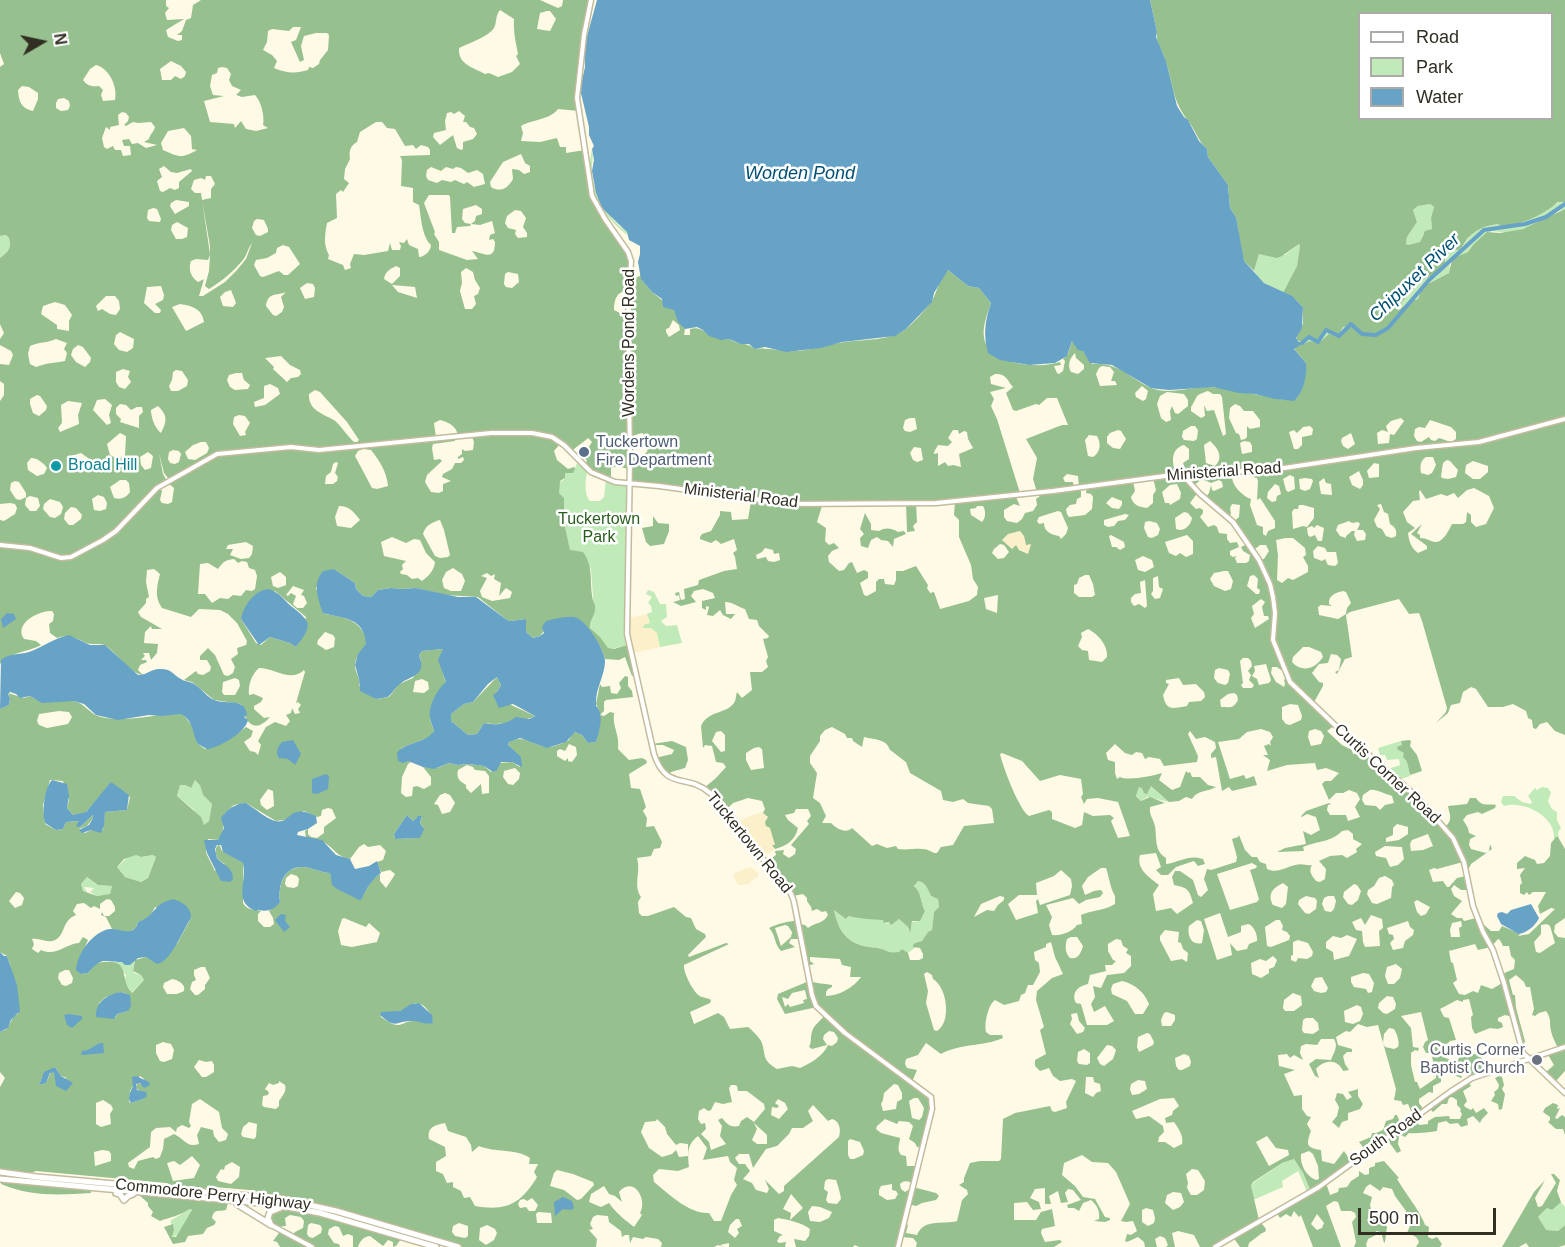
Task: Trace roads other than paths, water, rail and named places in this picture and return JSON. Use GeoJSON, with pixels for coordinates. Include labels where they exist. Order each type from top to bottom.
{"type":"FeatureCollection","features":[{"type":"Feature","properties":{"kind":"highway","name":"Commodore Perry Highway"},"geometry":{"type":"LineString","coordinates":[[0,1172],[92,1189],[288,1207],[320,1213],[436,1247]]}},
{"type":"Feature","properties":{"kind":"highway","name":"Commodore Perry Highway"},"geometry":{"type":"LineString","coordinates":[[0,1179],[299,1202],[458,1247]]}},
{"type":"Feature","properties":{"kind":"highway"},"geometry":{"type":"LineString","coordinates":[[92,1189],[120,1194],[124,1200],[134,1194],[195,1197]]}},
{"type":"Feature","properties":{"kind":"highway"},"geometry":{"type":"LineString","coordinates":[[227,1200],[242,1206],[271,1225]]}},
{"type":"Feature","properties":{"kind":"highway"},"geometry":{"type":"LineString","coordinates":[[271,1225],[268,1215],[272,1210],[288,1207]]}},
{"type":"Feature","properties":{"kind":"street","name":"Wordens Pond Road"},"geometry":{"type":"LineString","coordinates":[[591,0],[584,35],[577,98],[592,196],[629,254],[631,261],[628,318],[629,484]]}},
{"type":"Feature","properties":{"kind":"street","name":"Ministerial Road"},"geometry":{"type":"LineString","coordinates":[[0,545],[30,548],[61,558],[75,556],[116,531],[157,488],[211,457],[226,452],[291,447],[319,450],[491,433],[532,433],[549,436],[599,477],[615,482],[694,490],[782,504],[946,502],[1182,474],[1265,471],[1416,448],[1467,444],[1565,419]]}},
{"type":"Feature","properties":{"kind":"street","name":"Curtis Corner Road"},"geometry":{"type":"LineString","coordinates":[[1182,474],[1200,494],[1233,522],[1259,560],[1273,597],[1275,614],[1273,640],[1290,682],[1333,724],[1417,797],[1454,838],[1464,862],[1473,906],[1493,950],[1504,983],[1521,1049],[1525,1056],[1565,1093]]}},
{"type":"Feature","properties":{"kind":"street","name":"Tuckertown Road"},"geometry":{"type":"LineString","coordinates":[[629,484],[627,641],[659,768],[669,777],[698,785],[711,793],[790,891],[816,1006],[844,1033],[927,1093],[933,1101],[898,1247]]}},
{"type":"Feature","properties":{"kind":"street","name":"South Road"},"geometry":{"type":"LineString","coordinates":[[1215,1247],[1319,1187],[1468,1080],[1565,1047]]}},
{"type":"Feature","properties":{"kind":"street"},"geometry":{"type":"LineString","coordinates":[[271,1225],[312,1247]]}},
{"type":"Feature","properties":{"kind":"water","name":"Worden Pond"},"geometry":{"type":"Polygon","coordinates":[[[597,0],[1150,0],[1156,37],[1166,61],[1177,106],[1188,120],[1199,141],[1207,149],[1208,157],[1228,185],[1230,208],[1236,217],[1244,261],[1264,283],[1292,296],[1303,307],[1302,328],[1296,338],[1299,342],[1305,342],[1294,349],[1306,363],[1305,378],[1300,393],[1294,401],[1213,387],[1170,390],[1151,388],[1112,365],[1090,363],[1083,351],[1078,350],[1072,341],[1067,356],[1055,363],[1029,365],[1000,360],[988,353],[986,346],[985,328],[991,303],[979,288],[968,286],[948,270],[934,293],[932,302],[906,329],[895,336],[786,352],[765,347],[755,349],[749,344],[741,344],[729,339],[721,340],[709,336],[697,327],[685,329],[678,322],[674,310],[663,307],[662,299],[652,292],[641,279],[638,262],[640,246],[629,240],[627,232],[602,208],[596,193],[592,171],[594,146],[589,135],[580,89],[585,67],[584,47],[597,0]]]}},
{"type":"Feature","properties":{"kind":"water"},"geometry":{"type":"Polygon","coordinates":[[[334,569],[355,583],[356,589],[363,596],[371,597],[378,590],[391,588],[416,588],[458,597],[476,597],[507,620],[526,619],[526,632],[533,638],[544,633],[542,627],[546,621],[567,617],[578,619],[594,635],[605,661],[596,697],[596,706],[601,718],[596,742],[588,743],[582,735],[575,732],[566,742],[547,748],[520,738],[509,742],[508,745],[521,757],[522,767],[512,762],[501,762],[497,770],[493,772],[484,766],[469,764],[449,763],[434,769],[408,761],[403,763],[398,761],[397,753],[400,749],[425,738],[434,731],[430,719],[432,703],[446,682],[438,660],[443,649],[422,651],[419,655],[421,667],[418,674],[401,683],[388,697],[376,699],[360,691],[355,665],[358,654],[366,644],[364,635],[357,624],[352,621],[323,613],[317,586],[323,571],[334,569]],[[497,677],[473,702],[464,704],[451,714],[451,721],[468,735],[477,734],[484,723],[501,724],[516,717],[529,719],[535,716],[513,704],[499,708],[493,695],[501,685],[497,677]]]}},
{"type":"Feature","properties":{"kind":"water"},"geometry":{"type":"Polygon","coordinates":[[[268,589],[281,596],[308,625],[296,647],[270,637],[259,645],[241,619],[250,600],[258,593],[268,589]]]}},
{"type":"Feature","properties":{"kind":"water"},"geometry":{"type":"Polygon","coordinates":[[[7,613],[14,614],[16,619],[3,628],[1,619],[7,613]]]}},
{"type":"Feature","properties":{"kind":"water"},"geometry":{"type":"Polygon","coordinates":[[[69,635],[90,645],[105,645],[138,675],[158,669],[168,670],[183,680],[191,682],[212,699],[242,705],[247,715],[244,717],[248,720],[246,725],[231,739],[207,749],[198,744],[191,724],[181,714],[149,715],[118,720],[96,715],[84,704],[74,701],[42,703],[30,696],[20,698],[10,692],[8,694],[9,705],[0,709],[1,660],[11,655],[29,652],[69,635]]]}},
{"type":"Feature","properties":{"kind":"water"},"geometry":{"type":"Polygon","coordinates":[[[293,740],[301,754],[295,765],[288,759],[279,758],[277,754],[282,742],[293,740]]]}},
{"type":"Feature","properties":{"kind":"water"},"geometry":{"type":"Polygon","coordinates":[[[326,774],[329,776],[328,789],[317,794],[312,793],[312,779],[326,774]]]}},
{"type":"Feature","properties":{"kind":"water"},"geometry":{"type":"Polygon","coordinates":[[[52,780],[67,784],[69,796],[67,808],[73,815],[86,812],[111,782],[129,795],[127,810],[105,812],[101,833],[91,830],[82,833],[79,830],[89,825],[93,815],[80,827],[76,826],[79,821],[66,822],[63,829],[56,830],[45,823],[44,818],[45,794],[52,780]]]}},
{"type":"Feature","properties":{"kind":"water"},"geometry":{"type":"Polygon","coordinates":[[[246,803],[275,821],[284,820],[300,811],[316,816],[317,823],[298,832],[297,835],[322,840],[336,855],[350,859],[355,869],[369,866],[377,861],[381,873],[359,900],[332,885],[330,873],[306,867],[296,868],[290,870],[283,878],[278,905],[270,910],[256,911],[245,903],[243,897],[243,863],[223,852],[221,845],[217,845],[215,849],[217,858],[230,869],[233,875],[230,882],[221,881],[207,853],[204,840],[218,840],[224,828],[221,818],[223,815],[235,806],[246,803]]]}},
{"type":"Feature","properties":{"kind":"water"},"geometry":{"type":"Polygon","coordinates":[[[407,815],[413,821],[418,816],[422,816],[420,823],[424,829],[420,838],[395,839],[394,834],[407,815]]]}},
{"type":"Feature","properties":{"kind":"water"},"geometry":{"type":"Polygon","coordinates":[[[173,899],[188,908],[191,918],[172,952],[162,962],[157,964],[146,957],[138,958],[130,965],[103,961],[88,973],[81,974],[76,970],[79,957],[87,944],[98,934],[110,929],[133,930],[138,922],[148,917],[161,904],[173,899]]]}},
{"type":"Feature","properties":{"kind":"water"},"geometry":{"type":"Polygon","coordinates":[[[1531,904],[1539,918],[1533,926],[1522,933],[1519,934],[1501,924],[1497,916],[1498,913],[1507,914],[1511,910],[1531,904]]]}},
{"type":"Feature","properties":{"kind":"water"},"geometry":{"type":"Polygon","coordinates":[[[281,914],[286,915],[285,921],[290,927],[284,932],[275,920],[281,914]]]}},
{"type":"Feature","properties":{"kind":"water"},"geometry":{"type":"Polygon","coordinates":[[[0,952],[7,956],[17,985],[20,1011],[11,1020],[8,1028],[0,1032],[0,952]]]}},
{"type":"Feature","properties":{"kind":"water"},"geometry":{"type":"Polygon","coordinates":[[[121,992],[130,995],[131,1006],[128,1011],[117,1014],[114,1019],[96,1017],[98,1007],[103,1000],[121,992]]]}},
{"type":"Feature","properties":{"kind":"water"},"geometry":{"type":"Polygon","coordinates":[[[419,1003],[432,1015],[433,1023],[406,1021],[396,1024],[380,1015],[381,1012],[400,1011],[411,1004],[419,1003]]]}},
{"type":"Feature","properties":{"kind":"water"},"geometry":{"type":"Polygon","coordinates":[[[64,1015],[82,1016],[82,1019],[72,1028],[67,1025],[64,1015]]]}},
{"type":"Feature","properties":{"kind":"water"},"geometry":{"type":"Polygon","coordinates":[[[103,1043],[104,1053],[81,1055],[82,1051],[103,1043]]]}},
{"type":"Feature","properties":{"kind":"water"},"geometry":{"type":"Polygon","coordinates":[[[55,1067],[61,1076],[73,1083],[66,1091],[56,1086],[54,1072],[50,1073],[46,1083],[39,1085],[44,1072],[55,1067]]]}},
{"type":"Feature","properties":{"kind":"water"},"geometry":{"type":"Polygon","coordinates":[[[136,1076],[149,1082],[150,1085],[144,1088],[140,1083],[136,1084],[137,1090],[146,1092],[147,1096],[131,1103],[129,1097],[133,1087],[132,1077],[136,1076]]]}},
{"type":"Feature","properties":{"kind":"water"},"geometry":{"type":"Polygon","coordinates":[[[563,1197],[572,1201],[574,1208],[563,1209],[555,1216],[554,1202],[563,1197]]]}},
{"type":"Feature","properties":{"kind":"waterway","name":"Chipuxet River"},"geometry":{"type":"LineString","coordinates":[[1302,343],[1309,337],[1318,342],[1326,330],[1339,336],[1351,324],[1362,334],[1376,335],[1388,328],[1429,280],[1484,230],[1525,224],[1546,217],[1565,204]]}},
{"type":"Feature","properties":{"kind":"place","name":"Tuckertown Fire Department"},"geometry":{"type":"Point","coordinates":[584,452]}},
{"type":"Feature","properties":{"kind":"place","name":"Broad Hill"},"geometry":{"type":"Point","coordinates":[56,466]}},
{"type":"Feature","properties":{"kind":"place","name":"Curtis Corner Baptist Church"},"geometry":{"type":"Point","coordinates":[1537,1060]}},
{"type":"Feature","properties":{"kind":"park label","name":"Tuckertown Park"},"geometry":{"type":"Point","coordinates":[599,529]}}]}
